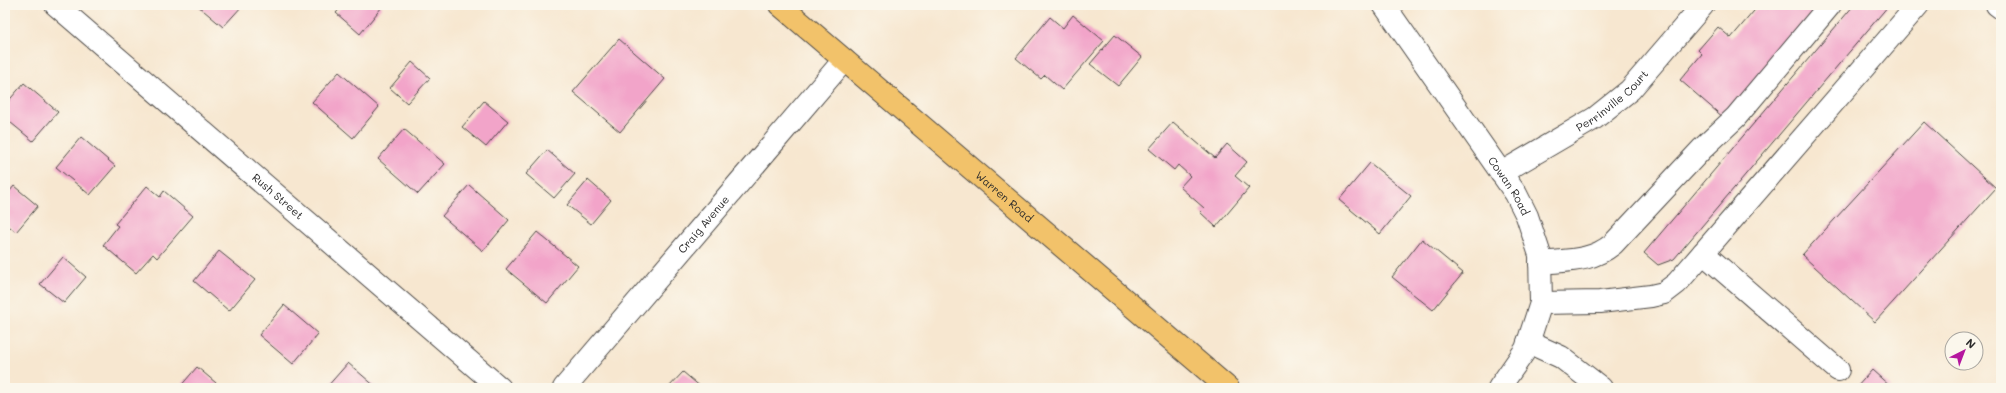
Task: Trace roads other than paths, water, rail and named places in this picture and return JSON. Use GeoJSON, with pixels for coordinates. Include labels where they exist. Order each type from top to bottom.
{"type":"FeatureCollection","features":[{"type":"Feature","properties":{"kind":"main road","name":"Warren Road"},"geometry":{"type":"LineString","coordinates":[[780,5],[1228,388]]}},
{"type":"Feature","properties":{"kind":"street","name":"Rush Street"},"geometry":{"type":"LineString","coordinates":[[56,5],[500,388]]}},
{"type":"Feature","properties":{"kind":"street","name":"Cowan Road"},"geometry":{"type":"LineString","coordinates":[[1384,5],[1516,194],[1527,216],[1540,255],[1541,303],[1526,349],[1499,388]]}},
{"type":"Feature","properties":{"kind":"street","name":"Perrinville Court"},"geometry":{"type":"LineString","coordinates":[[1501,173],[1595,118],[1630,90],[1703,5]]}},
{"type":"Feature","properties":{"kind":"street"},"geometry":{"type":"LineString","coordinates":[[1540,263],[1591,257],[1602,253],[1613,244],[1702,149],[1736,117],[1830,5]]}},
{"type":"Feature","properties":{"kind":"street"},"geometry":{"type":"LineString","coordinates":[[1541,303],[1600,302],[1664,292],[1677,283],[1918,5]]}},
{"type":"Feature","properties":{"kind":"street"},"geometry":{"type":"LineString","coordinates":[[1997,5],[2001,8]]}},
{"type":"Feature","properties":{"kind":"street","name":"Craig Avenue"},"geometry":{"type":"LineString","coordinates":[[564,388],[844,60]]}},
{"type":"Feature","properties":{"kind":"street"},"geometry":{"type":"LineString","coordinates":[[1703,253],[1838,370]]}},
{"type":"Feature","properties":{"kind":"street"},"geometry":{"type":"LineString","coordinates":[[1528,342],[1561,357],[1601,388]]}}]}
